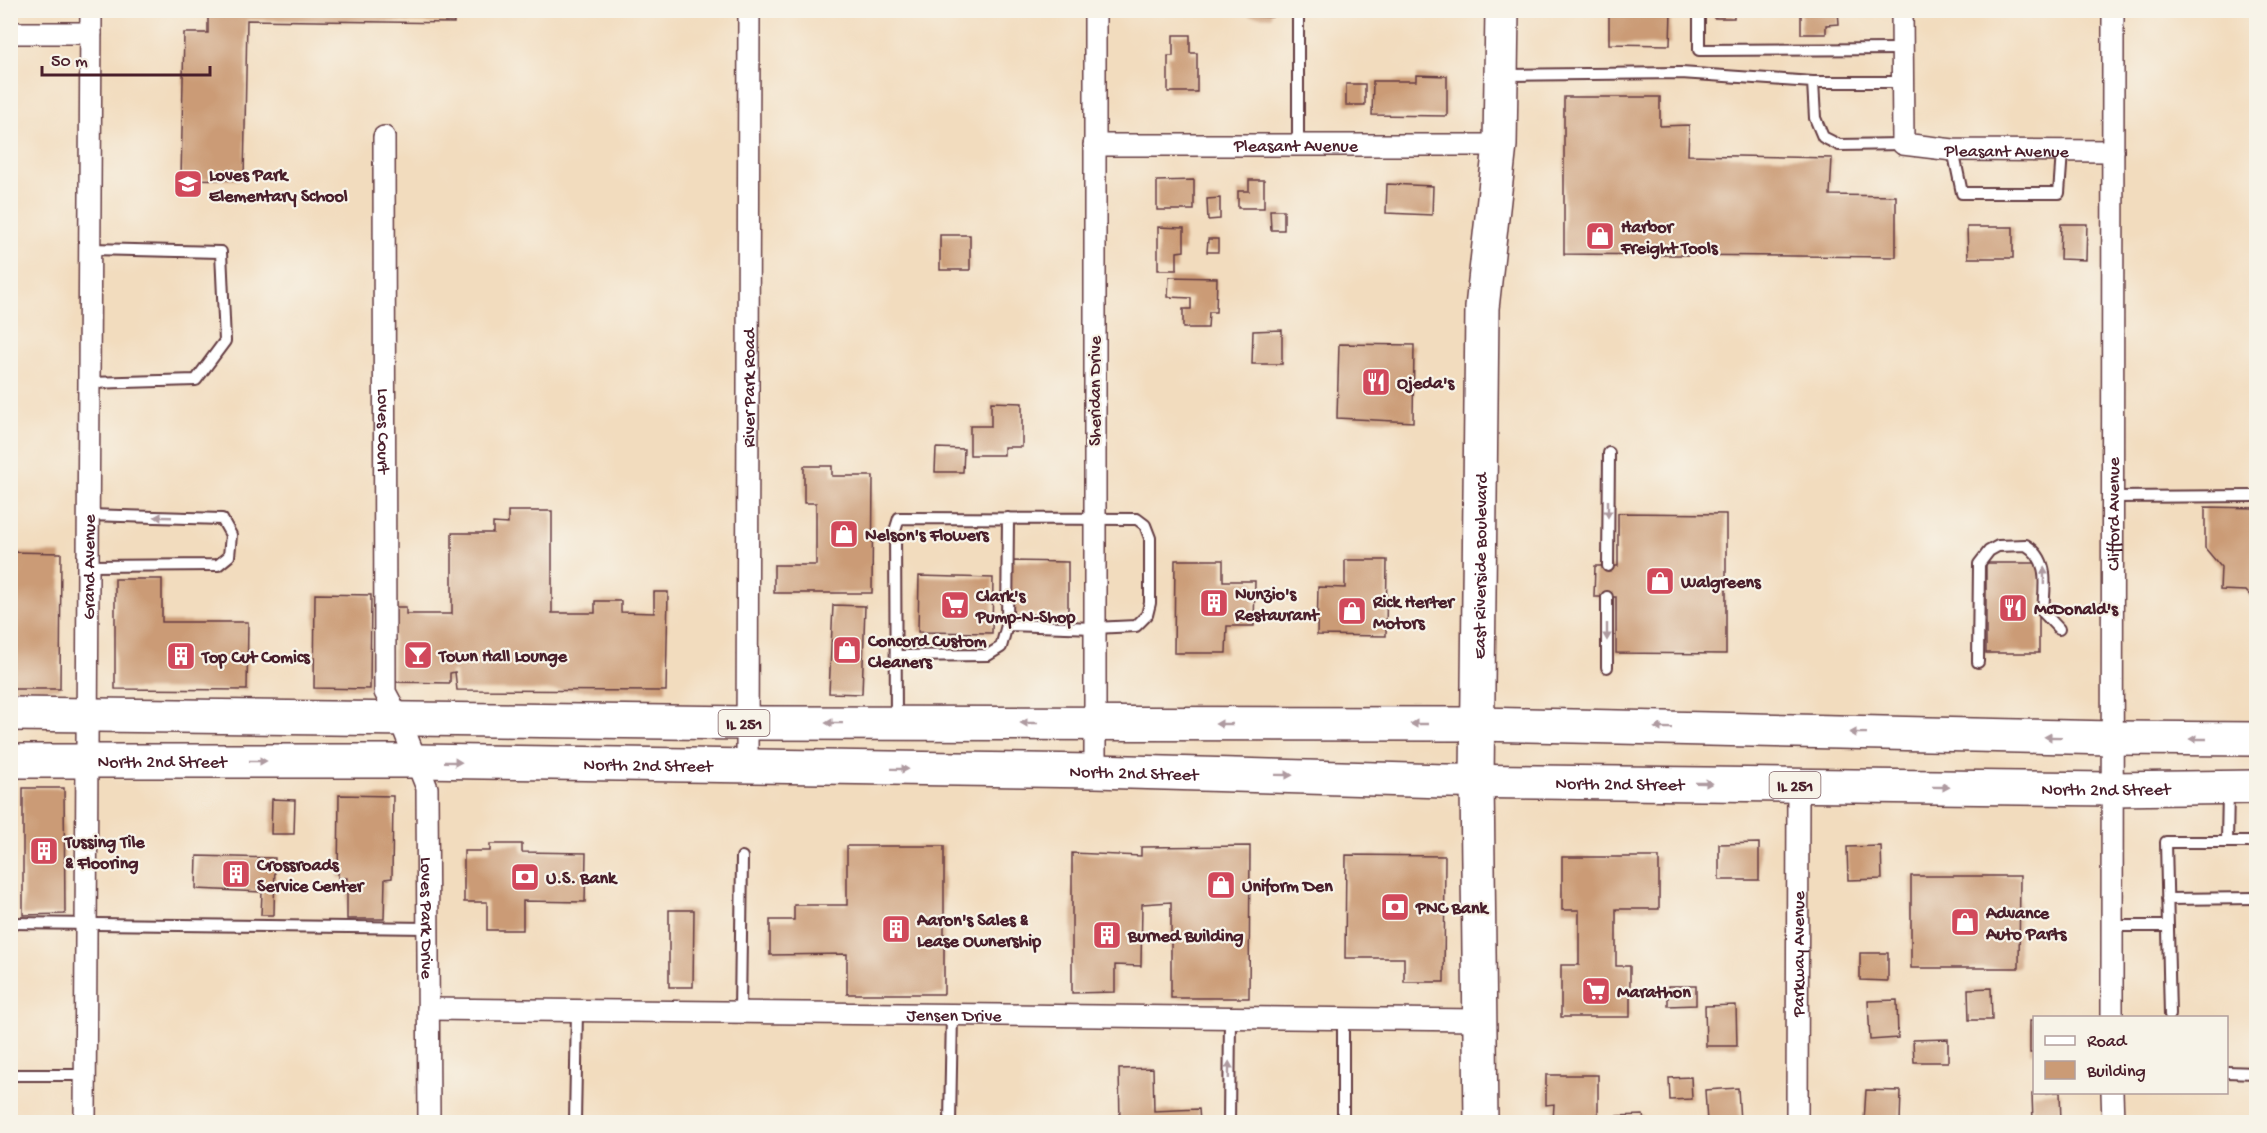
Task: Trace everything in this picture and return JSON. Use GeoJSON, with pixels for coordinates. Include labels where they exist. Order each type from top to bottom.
{"type":"FeatureCollection","features":[{"type":"Feature","properties":{"kind":"main road","name":"East Riverside Boulevard"},"geometry":{"type":"LineString","coordinates":[[1481,1122],[1477,781],[1482,308],[1500,145],[1502,10]]}},
{"type":"Feature","properties":{"kind":"main road","name":"IL 251"},"geometry":{"type":"LineString","coordinates":[[10,714],[748,723],[1478,724],[1897,734],[2256,739]]}},
{"type":"Feature","properties":{"kind":"main road"},"geometry":{"type":"LineString","coordinates":[[1897,734],[1897,786]]}},
{"type":"Feature","properties":{"kind":"main road","name":"North 2nd Street"},"geometry":{"type":"LineString","coordinates":[[10,761],[417,761],[747,768],[1095,771],[1477,781],[2112,789],[2242,787]]}},
{"type":"Feature","properties":{"kind":"street","name":"Grand Avenue"},"geometry":{"type":"LineString","coordinates":[[86,1122],[91,10]]}},
{"type":"Feature","properties":{"kind":"street","name":"River Park Road"},"geometry":{"type":"LineString","coordinates":[[747,768],[749,10]]}},
{"type":"Feature","properties":{"kind":"street","name":"Sheridan Drive"},"geometry":{"type":"LineString","coordinates":[[1095,10],[1095,771]]}},
{"type":"Feature","properties":{"kind":"street"},"geometry":{"type":"LineString","coordinates":[[1902,10],[1903,144]]}},
{"type":"Feature","properties":{"kind":"street","name":"Clifford Avenue"},"geometry":{"type":"LineString","coordinates":[[2112,1016],[2113,10]]}},
{"type":"Feature","properties":{"kind":"street"},"geometry":{"type":"LineString","coordinates":[[10,33],[91,33]]}},
{"type":"Feature","properties":{"kind":"street","name":"Loves Court"},"geometry":{"type":"LineString","coordinates":[[384,137],[385,692],[400,720]]}},
{"type":"Feature","properties":{"kind":"street","name":"Pleasant Avenue"},"geometry":{"type":"LineString","coordinates":[[1903,144],[1953,150],[2113,151]]}},
{"type":"Feature","properties":{"kind":"street","name":"Pleasant Avenue"},"geometry":{"type":"LineString","coordinates":[[1094,145],[1500,145]]}},
{"type":"Feature","properties":{"kind":"street","name":"Loves Park Drive"},"geometry":{"type":"LineString","coordinates":[[400,720],[427,788],[429,1122]]}},
{"type":"Feature","properties":{"kind":"street","name":"Parkway Avenue"},"geometry":{"type":"LineString","coordinates":[[1797,1122],[1798,785]]}},
{"type":"Feature","properties":{"kind":"street","name":"Jensen Drive"},"geometry":{"type":"LineString","coordinates":[[428,1009],[1480,1020]]}},
{"type":"Feature","properties":{"kind":"street"},"geometry":{"type":"LineString","coordinates":[[2112,1094],[2113,1122]]}},
{"type":"Feature","properties":{"kind":"lane"},"geometry":{"type":"LineString","coordinates":[[1298,10],[1298,144]]}},
{"type":"Feature","properties":{"kind":"lane"},"geometry":{"type":"LineString","coordinates":[[1699,10],[1699,50],[1902,49]]}},
{"type":"Feature","properties":{"kind":"lane"},"geometry":{"type":"LineString","coordinates":[[1501,75],[1681,73],[1813,82],[1902,82]]}},
{"type":"Feature","properties":{"kind":"lane"},"geometry":{"type":"LineString","coordinates":[[1813,82],[1815,118],[1823,137],[1839,145],[1903,144]]}},
{"type":"Feature","properties":{"kind":"lane"},"geometry":{"type":"LineString","coordinates":[[1953,150],[1962,193],[2059,193],[2062,152]]}},
{"type":"Feature","properties":{"kind":"lane"},"geometry":{"type":"LineString","coordinates":[[89,382],[196,380],[225,341],[221,252],[90,249]]}},
{"type":"Feature","properties":{"kind":"lane"},"geometry":{"type":"LineString","coordinates":[[1608,566],[1609,453]]}},
{"type":"Feature","properties":{"kind":"lane"},"geometry":{"type":"LineString","coordinates":[[2112,497],[2256,496]]}},
{"type":"Feature","properties":{"kind":"lane"},"geometry":{"type":"LineString","coordinates":[[88,515],[222,519],[231,535],[231,547],[228,556],[218,566],[88,566]]}},
{"type":"Feature","properties":{"kind":"lane"},"geometry":{"type":"LineString","coordinates":[[896,723],[895,531],[899,518],[1137,519],[1145,525],[1150,538],[1150,603],[1147,615],[1136,626],[1094,628],[1007,625]]}},
{"type":"Feature","properties":{"kind":"lane"},"geometry":{"type":"LineString","coordinates":[[897,656],[988,655],[1001,647],[1007,625],[1008,519]]}},
{"type":"Feature","properties":{"kind":"lane"},"geometry":{"type":"LineString","coordinates":[[1978,663],[1979,564],[1989,550],[1998,546],[2026,545],[2040,557],[2044,564],[2043,612],[2059,629]]}},
{"type":"Feature","properties":{"kind":"lane"},"geometry":{"type":"LineString","coordinates":[[1607,597],[1607,667]]}},
{"type":"Feature","properties":{"kind":"lane"},"geometry":{"type":"LineString","coordinates":[[2227,843],[2242,787]]}},
{"type":"Feature","properties":{"kind":"lane"},"geometry":{"type":"LineString","coordinates":[[2170,1015],[2166,842],[2256,842]]}},
{"type":"Feature","properties":{"kind":"lane"},"geometry":{"type":"LineString","coordinates":[[740,1012],[742,857]]}},
{"type":"Feature","properties":{"kind":"lane"},"geometry":{"type":"LineString","coordinates":[[2167,899],[2256,898]]}},
{"type":"Feature","properties":{"kind":"lane"},"geometry":{"type":"LineString","coordinates":[[10,923],[428,928]]}},
{"type":"Feature","properties":{"kind":"lane"},"geometry":{"type":"LineString","coordinates":[[2112,926],[2168,926]]}},
{"type":"Feature","properties":{"kind":"lane"},"geometry":{"type":"LineString","coordinates":[[576,1122],[577,1010]]}},
{"type":"Feature","properties":{"kind":"lane"},"geometry":{"type":"LineString","coordinates":[[950,1122],[952,1014]]}},
{"type":"Feature","properties":{"kind":"lane"},"geometry":{"type":"LineString","coordinates":[[1229,1122],[1230,1017]]}},
{"type":"Feature","properties":{"kind":"lane"},"geometry":{"type":"LineString","coordinates":[[1343,1019],[1343,1122]]}},
{"type":"Feature","properties":{"kind":"lane"},"geometry":{"type":"LineString","coordinates":[[2228,1072],[2256,1072]]}},
{"type":"Feature","properties":{"kind":"lane"},"geometry":{"type":"LineString","coordinates":[[10,1075],[86,1075]]}},
{"type":"Feature","properties":{"kind":"building"},"geometry":{"type":"Polygon","coordinates":[[[208,10],[454,10],[454,23],[247,20],[244,180],[181,179],[184,33],[208,33],[208,10]]]}},
{"type":"Feature","properties":{"kind":"building"},"geometry":{"type":"Polygon","coordinates":[[[1249,10],[1272,10],[1272,17],[1249,16],[1249,10]]]}},
{"type":"Feature","properties":{"kind":"building"},"geometry":{"type":"Polygon","coordinates":[[[1609,10],[1671,10],[1670,45],[1609,44],[1609,10]]]}},
{"type":"Feature","properties":{"kind":"building"},"geometry":{"type":"Polygon","coordinates":[[[1714,10],[1734,10],[1734,18],[1714,18],[1714,10]]]}},
{"type":"Feature","properties":{"kind":"building"},"geometry":{"type":"Polygon","coordinates":[[[1801,10],[1838,10],[1839,24],[1826,25],[1826,34],[1801,34],[1801,10]]]}},
{"type":"Feature","properties":{"kind":"building"},"geometry":{"type":"Polygon","coordinates":[[[1173,35],[1190,35],[1190,53],[1197,53],[1197,92],[1168,92],[1168,56],[1173,56],[1173,35]]]}},
{"type":"Feature","properties":{"kind":"building"},"geometry":{"type":"Polygon","coordinates":[[[1416,75],[1447,76],[1447,116],[1372,115],[1373,81],[1416,81],[1416,75]]]}},
{"type":"Feature","properties":{"kind":"building"},"geometry":{"type":"Polygon","coordinates":[[[1346,84],[1365,84],[1365,105],[1346,105],[1346,84]]]}},
{"type":"Feature","properties":{"kind":"building"},"geometry":{"type":"Polygon","coordinates":[[[1564,97],[1660,97],[1660,126],[1689,125],[1688,155],[1832,158],[1830,195],[1896,196],[1896,257],[1564,254],[1564,97]]]}},
{"type":"Feature","properties":{"kind":"building"},"geometry":{"type":"Polygon","coordinates":[[[1194,180],[1194,210],[1157,210],[1157,181],[1194,180]]]}},
{"type":"Feature","properties":{"kind":"building"},"geometry":{"type":"Polygon","coordinates":[[[1249,180],[1264,180],[1264,208],[1238,208],[1238,191],[1249,191],[1249,180]]]}},
{"type":"Feature","properties":{"kind":"building"},"geometry":{"type":"Polygon","coordinates":[[[1387,184],[1433,186],[1432,215],[1386,213],[1387,184]]]}},
{"type":"Feature","properties":{"kind":"building"},"geometry":{"type":"Polygon","coordinates":[[[1220,198],[1220,219],[1208,220],[1207,199],[1220,198]]]}},
{"type":"Feature","properties":{"kind":"building"},"geometry":{"type":"Polygon","coordinates":[[[1270,210],[1284,210],[1284,230],[1271,230],[1270,210]]]}},
{"type":"Feature","properties":{"kind":"building"},"geometry":{"type":"Polygon","coordinates":[[[2061,224],[2087,224],[2086,260],[2060,259],[2061,224]]]}},
{"type":"Feature","properties":{"kind":"building"},"geometry":{"type":"Polygon","coordinates":[[[1158,227],[1184,228],[1184,251],[1177,252],[1177,270],[1158,270],[1158,227]]]}},
{"type":"Feature","properties":{"kind":"building"},"geometry":{"type":"Polygon","coordinates":[[[1967,227],[2013,227],[2013,258],[1968,258],[1967,227]]]}},
{"type":"Feature","properties":{"kind":"building"},"geometry":{"type":"Polygon","coordinates":[[[940,235],[970,235],[970,270],[940,270],[940,235]]]}},
{"type":"Feature","properties":{"kind":"building"},"geometry":{"type":"Polygon","coordinates":[[[1208,239],[1218,239],[1218,252],[1207,252],[1208,239]]]}},
{"type":"Feature","properties":{"kind":"building"},"geometry":{"type":"Polygon","coordinates":[[[1169,277],[1217,278],[1216,312],[1209,312],[1208,328],[1183,328],[1183,309],[1191,309],[1191,298],[1168,297],[1169,277]]]}},
{"type":"Feature","properties":{"kind":"building"},"geometry":{"type":"Polygon","coordinates":[[[1282,330],[1282,364],[1252,364],[1253,331],[1282,330]]]}},
{"type":"Feature","properties":{"kind":"building","name":"Ojeda's"},"geometry":{"type":"Polygon","coordinates":[[[1339,344],[1414,345],[1413,422],[1337,418],[1339,344]]]}},
{"type":"Feature","properties":{"kind":"building"},"geometry":{"type":"Polygon","coordinates":[[[991,402],[1022,403],[1022,447],[1004,447],[1004,455],[970,455],[970,426],[991,426],[991,402]]]}},
{"type":"Feature","properties":{"kind":"building"},"geometry":{"type":"Polygon","coordinates":[[[936,448],[964,449],[963,472],[935,472],[936,448]]]}},
{"type":"Feature","properties":{"kind":"building","name":"Nelson's Flowers"},"geometry":{"type":"Polygon","coordinates":[[[804,466],[832,466],[832,476],[873,476],[872,593],[774,593],[774,565],[816,565],[816,503],[804,503],[804,466]]]}},
{"type":"Feature","properties":{"kind":"building"},"geometry":{"type":"Polygon","coordinates":[[[2205,507],[2256,508],[2256,602],[2246,591],[2220,590],[2221,567],[2205,548],[2205,507]]]}},
{"type":"Feature","properties":{"kind":"building"},"geometry":{"type":"Polygon","coordinates":[[[508,511],[552,511],[552,613],[595,613],[595,601],[621,601],[621,612],[654,613],[654,592],[668,592],[666,691],[457,690],[455,672],[450,673],[450,683],[393,682],[394,607],[406,607],[406,614],[452,614],[452,533],[493,533],[493,523],[508,524],[508,511]]]}},
{"type":"Feature","properties":{"kind":"building","name":"Walgreens"},"geometry":{"type":"Polygon","coordinates":[[[1618,513],[1726,514],[1726,654],[1616,653],[1616,597],[1594,597],[1595,566],[1618,566],[1618,513]]]}},
{"type":"Feature","properties":{"kind":"building"},"geometry":{"type":"Polygon","coordinates":[[[10,552],[61,553],[60,689],[10,689],[10,552]]]}},
{"type":"Feature","properties":{"kind":"building","name":"Nunzio's Restaurant"},"geometry":{"type":"Polygon","coordinates":[[[1175,560],[1223,560],[1223,581],[1255,581],[1254,626],[1227,626],[1226,653],[1174,653],[1175,560]]]}},
{"type":"Feature","properties":{"kind":"building","name":"Rick Herter Motors"},"geometry":{"type":"Polygon","coordinates":[[[1345,560],[1387,560],[1386,636],[1317,635],[1318,587],[1345,588],[1345,560]]]}},
{"type":"Feature","properties":{"kind":"building"},"geometry":{"type":"Polygon","coordinates":[[[1010,561],[1068,562],[1068,615],[1009,614],[1010,561]]]}},
{"type":"Feature","properties":{"kind":"building","name":"McDonald's"},"geometry":{"type":"Polygon","coordinates":[[[1986,563],[2039,563],[2039,653],[1986,653],[1986,563]]]}},
{"type":"Feature","properties":{"kind":"building","name":"Clark's Pump-N-Shop"},"geometry":{"type":"Polygon","coordinates":[[[919,576],[993,578],[992,633],[918,632],[919,576]]]}},
{"type":"Feature","properties":{"kind":"building","name":"Top Cut Comics"},"geometry":{"type":"Polygon","coordinates":[[[115,579],[162,579],[162,622],[248,622],[247,690],[115,689],[115,579]]]}},
{"type":"Feature","properties":{"kind":"building"},"geometry":{"type":"Polygon","coordinates":[[[315,594],[371,595],[370,689],[314,688],[315,594]]]}},
{"type":"Feature","properties":{"kind":"building","name":"Concord Custom Cleaners"},"geometry":{"type":"Polygon","coordinates":[[[833,605],[865,606],[862,694],[829,693],[833,605]]]}},
{"type":"Feature","properties":{"kind":"building","name":"Tussing Tile & Flooring"},"geometry":{"type":"Polygon","coordinates":[[[23,788],[64,788],[65,914],[23,915],[23,788]]]}},
{"type":"Feature","properties":{"kind":"building"},"geometry":{"type":"Polygon","coordinates":[[[339,795],[393,796],[392,878],[385,879],[384,919],[347,919],[347,878],[338,878],[339,795]]]}},
{"type":"Feature","properties":{"kind":"building"},"geometry":{"type":"Polygon","coordinates":[[[272,799],[295,800],[294,834],[271,834],[272,799]]]}},
{"type":"Feature","properties":{"kind":"building"},"geometry":{"type":"Polygon","coordinates":[[[1759,843],[1759,880],[1719,880],[1719,844],[1759,843]]]}},
{"type":"Feature","properties":{"kind":"building","name":"U.S. Bank"},"geometry":{"type":"Polygon","coordinates":[[[490,844],[522,844],[522,852],[586,853],[585,902],[523,901],[523,930],[487,930],[487,902],[464,902],[464,851],[490,851],[490,844]]]}},
{"type":"Feature","properties":{"kind":"building","name":"Aaron's Sales & Lease Ownership"},"geometry":{"type":"Polygon","coordinates":[[[847,846],[944,846],[944,994],[847,994],[847,954],[770,955],[770,920],[794,920],[794,905],[847,905],[847,846]]]}},
{"type":"Feature","properties":{"kind":"building"},"geometry":{"type":"Polygon","coordinates":[[[1250,846],[1249,998],[1171,998],[1171,902],[1142,904],[1141,966],[1115,965],[1115,992],[1072,993],[1072,853],[1141,856],[1141,847],[1250,846]]]}},
{"type":"Feature","properties":{"kind":"building"},"geometry":{"type":"Polygon","coordinates":[[[1881,846],[1882,879],[1848,880],[1847,847],[1881,846]]]}},
{"type":"Feature","properties":{"kind":"building","name":"PNC Bank"},"geometry":{"type":"Polygon","coordinates":[[[1346,855],[1445,856],[1444,982],[1404,982],[1404,958],[1345,958],[1346,855]]]}},
{"type":"Feature","properties":{"kind":"building","name":"Crossroads Service Center"},"geometry":{"type":"Polygon","coordinates":[[[197,856],[275,858],[274,915],[261,915],[262,892],[196,889],[197,856]]]}},
{"type":"Feature","properties":{"kind":"building","name":"Marathon"},"geometry":{"type":"Polygon","coordinates":[[[1562,857],[1659,857],[1659,909],[1616,909],[1616,966],[1630,966],[1630,1017],[1561,1017],[1561,965],[1579,965],[1579,910],[1562,910],[1562,857]]]}},
{"type":"Feature","properties":{"kind":"building","name":"Advance Auto Parts"},"geometry":{"type":"Polygon","coordinates":[[[1911,876],[2020,876],[2019,968],[1911,968],[1911,876]]]}},
{"type":"Feature","properties":{"kind":"building"},"geometry":{"type":"Polygon","coordinates":[[[669,910],[694,910],[693,987],[669,987],[669,910]]]}},
{"type":"Feature","properties":{"kind":"building"},"geometry":{"type":"Polygon","coordinates":[[[1860,953],[1888,953],[1888,981],[1860,980],[1860,953]]]}},
{"type":"Feature","properties":{"kind":"building"},"geometry":{"type":"Polygon","coordinates":[[[1668,986],[1696,986],[1696,1005],[1668,1006],[1668,986]]]}},
{"type":"Feature","properties":{"kind":"building"},"geometry":{"type":"Polygon","coordinates":[[[1991,988],[1992,1020],[1969,1020],[1968,989],[1991,988]]]}},
{"type":"Feature","properties":{"kind":"building"},"geometry":{"type":"Polygon","coordinates":[[[1897,1000],[1898,1038],[1870,1040],[1868,1001],[1897,1000]]]}},
{"type":"Feature","properties":{"kind":"building"},"geometry":{"type":"Polygon","coordinates":[[[1736,1005],[1737,1046],[1706,1046],[1705,1006],[1736,1005]]]}},
{"type":"Feature","properties":{"kind":"building"},"geometry":{"type":"Polygon","coordinates":[[[2030,1021],[2033,1021],[2033,1053],[2030,1053],[2030,1021]]]}},
{"type":"Feature","properties":{"kind":"building"},"geometry":{"type":"Polygon","coordinates":[[[1948,1039],[1948,1062],[1914,1062],[1913,1040],[1948,1039]]]}},
{"type":"Feature","properties":{"kind":"building"},"geometry":{"type":"Polygon","coordinates":[[[1153,1068],[1154,1111],[1199,1109],[1200,1122],[1120,1122],[1119,1069],[1153,1068]]]}},
{"type":"Feature","properties":{"kind":"building"},"geometry":{"type":"Polygon","coordinates":[[[1546,1075],[1598,1075],[1598,1122],[1553,1122],[1554,1104],[1546,1105],[1546,1075]]]}},
{"type":"Feature","properties":{"kind":"building"},"geometry":{"type":"Polygon","coordinates":[[[1691,1077],[1692,1099],[1670,1100],[1669,1078],[1691,1077]]]}},
{"type":"Feature","properties":{"kind":"building"},"geometry":{"type":"Polygon","coordinates":[[[1738,1088],[1740,1122],[1707,1122],[1705,1090],[1738,1088]]]}},
{"type":"Feature","properties":{"kind":"building"},"geometry":{"type":"Polygon","coordinates":[[[1866,1090],[1901,1091],[1900,1122],[1864,1122],[1866,1090]]]}},
{"type":"Feature","properties":{"kind":"building"},"geometry":{"type":"Polygon","coordinates":[[[2032,1094],[2060,1094],[2061,1122],[2033,1122],[2032,1094]]]}},
{"type":"Feature","properties":{"kind":"building"},"geometry":{"type":"Polygon","coordinates":[[[1643,1115],[1644,1122],[1616,1122],[1616,1116],[1643,1115]]]}},
{"type":"Feature","properties":{"kind":"place","name":"Loves Park Elementary School"},"geometry":{"type":"Point","coordinates":[188,184]}},
{"type":"Feature","properties":{"kind":"place","name":"Harbor Freight Tools"},"geometry":{"type":"Point","coordinates":[1600,236]}},
{"type":"Feature","properties":{"kind":"place","name":"Ojeda's"},"geometry":{"type":"Point","coordinates":[1376,382]}},
{"type":"Feature","properties":{"kind":"place","name":"Nelson's Flowers"},"geometry":{"type":"Point","coordinates":[844,534]}},
{"type":"Feature","properties":{"kind":"place","name":"Walgreens"},"geometry":{"type":"Point","coordinates":[1660,581]}},
{"type":"Feature","properties":{"kind":"place","name":"Nunzio's Restaurant"},"geometry":{"type":"Point","coordinates":[1214,603]}},
{"type":"Feature","properties":{"kind":"place","name":"Clark's Pump-N-Shop"},"geometry":{"type":"Point","coordinates":[955,605]}},
{"type":"Feature","properties":{"kind":"place","name":"McDonald's"},"geometry":{"type":"Point","coordinates":[2013,608]}},
{"type":"Feature","properties":{"kind":"place","name":"Rick Herter Motors"},"geometry":{"type":"Point","coordinates":[1352,611]}},
{"type":"Feature","properties":{"kind":"place","name":"Concord Custom Cleaners"},"geometry":{"type":"Point","coordinates":[847,650]}},
{"type":"Feature","properties":{"kind":"place","name":"Town Hall Lounge"},"geometry":{"type":"Point","coordinates":[418,655]}},
{"type":"Feature","properties":{"kind":"place","name":"Top Cut Comics"},"geometry":{"type":"Point","coordinates":[181,656]}},
{"type":"Feature","properties":{"kind":"place","name":"Tussing Tile & Flooring"},"geometry":{"type":"Point","coordinates":[44,851]}},
{"type":"Feature","properties":{"kind":"place","name":"Crossroads Service Center"},"geometry":{"type":"Point","coordinates":[236,874]}},
{"type":"Feature","properties":{"kind":"place","name":"U.S. Bank"},"geometry":{"type":"Point","coordinates":[525,877]}},
{"type":"Feature","properties":{"kind":"place","name":"Uniform Den"},"geometry":{"type":"Point","coordinates":[1221,885]}},
{"type":"Feature","properties":{"kind":"place","name":"PNC Bank"},"geometry":{"type":"Point","coordinates":[1395,907]}},
{"type":"Feature","properties":{"kind":"place","name":"Advance Auto Parts"},"geometry":{"type":"Point","coordinates":[1965,922]}},
{"type":"Feature","properties":{"kind":"place","name":"Aaron's Sales & Lease Ownership"},"geometry":{"type":"Point","coordinates":[896,929]}},
{"type":"Feature","properties":{"kind":"place","name":"Burned Building"},"geometry":{"type":"Point","coordinates":[1107,935]}},
{"type":"Feature","properties":{"kind":"place","name":"Marathon"},"geometry":{"type":"Point","coordinates":[1596,991]}}]}
